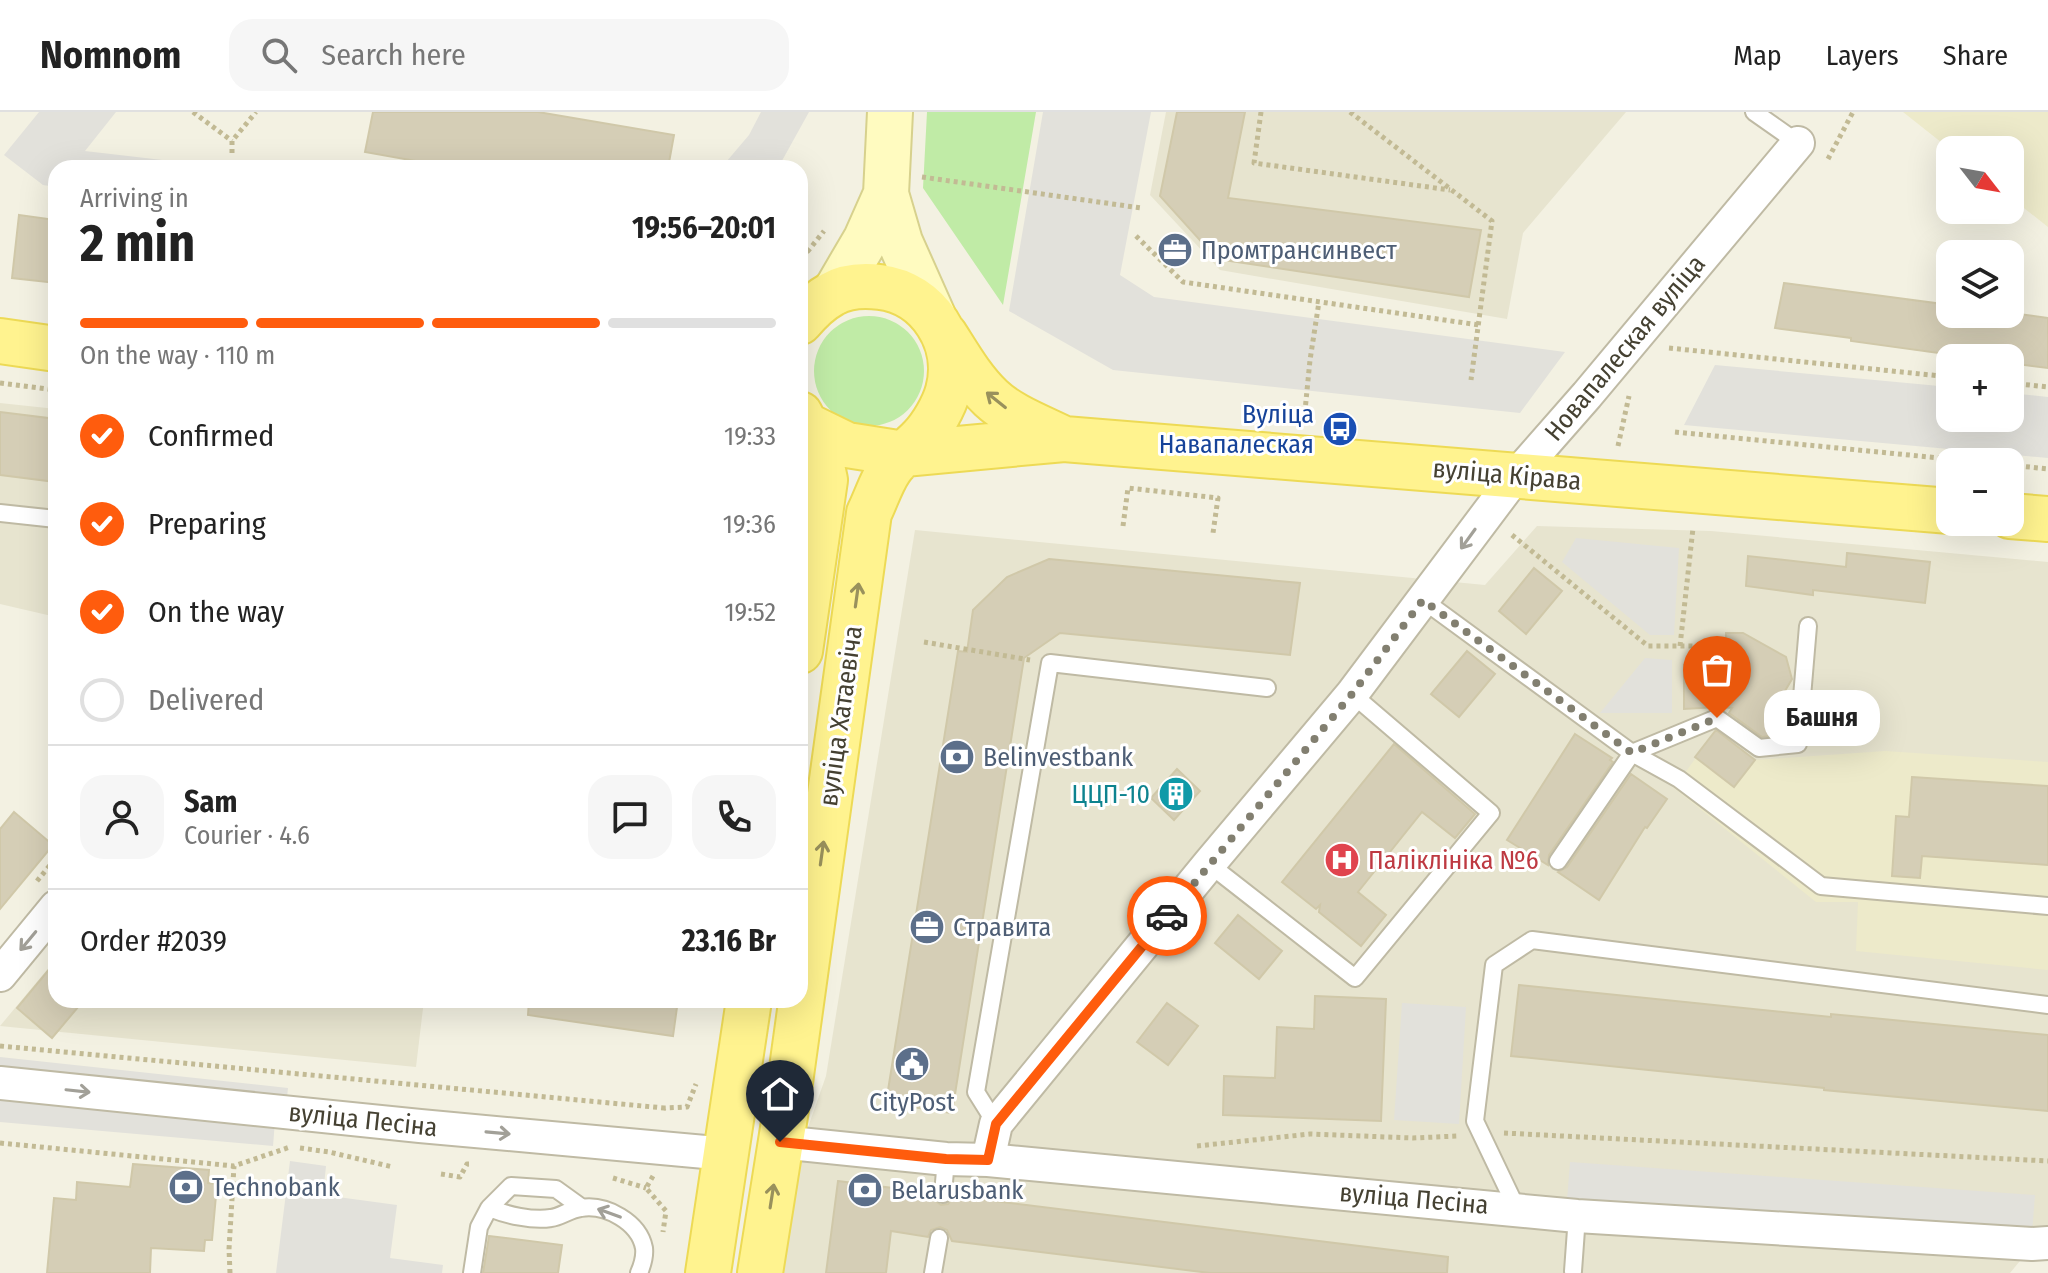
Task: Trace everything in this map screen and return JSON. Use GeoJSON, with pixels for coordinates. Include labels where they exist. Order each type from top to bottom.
{"type":"FeatureCollection","features":[{"type":"Feature","properties":{"kind":"main road"},"geometry":{"type":"LineString","coordinates":[[890,112],[903,186],[900,242],[939,325]]}},
{"type":"Feature","properties":{"kind":"main road"},"geometry":{"type":"LineString","coordinates":[[835,292],[866,239],[903,186]]}},
{"type":"Feature","properties":{"kind":"main road"},"geometry":{"type":"LineString","coordinates":[[808,312],[835,292],[864,285],[893,289],[919,302],[939,325]]}},
{"type":"Feature","properties":{"kind":"main road","name":"вуліца Кірава"},"geometry":{"type":"LineString","coordinates":[[939,325],[971,375],[993,400],[1064,439]]}},
{"type":"Feature","properties":{"kind":"main road","name":"вуліца Хатаевіча"},"geometry":{"type":"LineString","coordinates":[[808,944],[869,513],[890,469],[923,436],[948,392],[951,363],[939,325]]}},
{"type":"Feature","properties":{"kind":"main road","name":"вуліца Кірава"},"geometry":{"type":"LineString","coordinates":[[808,423],[847,445],[904,454],[1064,439],[1936,510]]}},
{"type":"Feature","properties":{"kind":"main road","name":"вуліца Хатаевіча"},"geometry":{"type":"LineString","coordinates":[[808,431],[819,452],[825,480],[808,594]]}},
{"type":"Feature","properties":{"kind":"main road"},"geometry":{"type":"LineString","coordinates":[[808,501],[816,538]]}},
{"type":"Feature","properties":{"kind":"main road"},"geometry":{"type":"LineString","coordinates":[[2024,517],[2048,519]]}},
{"type":"Feature","properties":{"kind":"main road"},"geometry":{"type":"LineString","coordinates":[[708,1271],[748,1008]]}},
{"type":"Feature","properties":{"kind":"main road","name":"вуліца Хатаевіча"},"geometry":{"type":"LineString","coordinates":[[760,1273],[799,1008]]}},
{"type":"Feature","properties":{"kind":"street","name":"Новапалеская вуліца"},"geometry":{"type":"LineString","coordinates":[[988,1160],[996,1124],[1352,694],[1515,477],[1798,143]]}},
{"type":"Feature","properties":{"kind":"street"},"geometry":{"type":"LineString","coordinates":[[0,975],[48,917]]}},
{"type":"Feature","properties":{"kind":"street","name":"вуліца Песіна"},"geometry":{"type":"LineString","coordinates":[[0,1083],[727,1154]]}},
{"type":"Feature","properties":{"kind":"street","name":"вуліца Песіна"},"geometry":{"type":"LineString","coordinates":[[780,1142],[1577,1216],[2048,1243]]}},
{"type":"Feature","properties":{"kind":"lane"},"geometry":{"type":"LineString","coordinates":[[1754,112],[1798,143]]}},
{"type":"Feature","properties":{"kind":"lane"},"geometry":{"type":"LineString","coordinates":[[0,513],[48,518]]}},
{"type":"Feature","properties":{"kind":"lane"},"geometry":{"type":"LineString","coordinates":[[1423,600],[1632,753],[1679,779],[1821,886],[2048,906]]}},
{"type":"Feature","properties":{"kind":"lane"},"geometry":{"type":"LineString","coordinates":[[1558,861],[1632,753],[1717,718],[1759,748],[1798,744],[1808,626]]}},
{"type":"Feature","properties":{"kind":"lane"},"geometry":{"type":"LineString","coordinates":[[996,1124],[976,1092],[1050,663],[1267,688]]}},
{"type":"Feature","properties":{"kind":"lane"},"geometry":{"type":"LineString","coordinates":[[1209,864],[1355,978],[1491,813],[1352,694]]}},
{"type":"Feature","properties":{"kind":"lane"},"geometry":{"type":"LineString","coordinates":[[1517,1209],[1475,1121],[1494,965],[1532,940],[2048,1005]]}},
{"type":"Feature","properties":{"kind":"lane"},"geometry":{"type":"LineString","coordinates":[[943,1194],[946,1159]]}},
{"type":"Feature","properties":{"kind":"lane"},"geometry":{"type":"LineString","coordinates":[[472,1273],[479,1227],[489,1208],[511,1186],[556,1189],[581,1207]]}},
{"type":"Feature","properties":{"kind":"lane"},"geometry":{"type":"LineString","coordinates":[[489,1208],[510,1216],[551,1218],[581,1207],[603,1209],[618,1215],[635,1228],[644,1249],[639,1273]]}},
{"type":"Feature","properties":{"kind":"lane"},"geometry":{"type":"LineString","coordinates":[[1573,1271],[1577,1216]]}},
{"type":"Feature","properties":{"kind":"lane"},"geometry":{"type":"LineString","coordinates":[[933,1273],[939,1238]]}},
{"type":"Feature","properties":{"kind":"path"},"geometry":{"type":"LineString","coordinates":[[193,112],[232,141]]}},
{"type":"Feature","properties":{"kind":"path"},"geometry":{"type":"LineString","coordinates":[[232,153],[232,141],[256,112]]}},
{"type":"Feature","properties":{"kind":"path"},"geometry":{"type":"LineString","coordinates":[[1261,112],[1254,163],[1451,190]]}},
{"type":"Feature","properties":{"kind":"path"},"geometry":{"type":"LineString","coordinates":[[1350,112],[1492,221],[1471,380]]}},
{"type":"Feature","properties":{"kind":"path"},"geometry":{"type":"LineString","coordinates":[[903,186],[1141,208]]}},
{"type":"Feature","properties":{"kind":"path"},"geometry":{"type":"LineString","coordinates":[[808,251],[826,229]]}},
{"type":"Feature","properties":{"kind":"path"},"geometry":{"type":"LineString","coordinates":[[1136,236],[1183,282],[1479,325]]}},
{"type":"Feature","properties":{"kind":"path"},"geometry":{"type":"LineString","coordinates":[[1303,426],[1319,302]]}},
{"type":"Feature","properties":{"kind":"path"},"geometry":{"type":"LineString","coordinates":[[1669,348],[1936,376]]}},
{"type":"Feature","properties":{"kind":"path"},"geometry":{"type":"LineString","coordinates":[[0,383],[48,389]]}},
{"type":"Feature","properties":{"kind":"path"},"geometry":{"type":"LineString","coordinates":[[2024,384],[2048,387]]}},
{"type":"Feature","properties":{"kind":"path"},"geometry":{"type":"LineString","coordinates":[[1675,432],[1936,458]]}},
{"type":"Feature","properties":{"kind":"path"},"geometry":{"type":"LineString","coordinates":[[2024,466],[2048,469]]}},
{"type":"Feature","properties":{"kind":"path"},"geometry":{"type":"LineString","coordinates":[[1123,526],[1128,488],[1218,498],[1213,533]]}},
{"type":"Feature","properties":{"kind":"path"},"geometry":{"type":"LineString","coordinates":[[1680,646],[1693,523]]}},
{"type":"Feature","properties":{"kind":"path"},"geometry":{"type":"LineString","coordinates":[[1512,535],[1648,646],[1726,646]]}},
{"type":"Feature","properties":{"kind":"path"},"geometry":{"type":"LineString","coordinates":[[924,642],[1050,663]]}},
{"type":"Feature","properties":{"kind":"path"},"geometry":{"type":"LineString","coordinates":[[0,1046],[664,1108],[687,1107],[697,1083]]}},
{"type":"Feature","properties":{"kind":"path"},"geometry":{"type":"LineString","coordinates":[[661,1123],[664,1108]]}},
{"type":"Feature","properties":{"kind":"path"},"geometry":{"type":"LineString","coordinates":[[1189,1147],[1310,1134],[1413,1138],[1514,1132],[2048,1161]]}},
{"type":"Feature","properties":{"kind":"path"},"geometry":{"type":"LineString","coordinates":[[0,1143],[234,1166],[288,1147],[329,1152],[393,1167]]}},
{"type":"Feature","properties":{"kind":"path"},"geometry":{"type":"LineString","coordinates":[[230,1273],[234,1166]]}},
{"type":"Feature","properties":{"kind":"shaded area"},"geometry":{"type":"Polygon","coordinates":[[[39,112],[116,112],[85,151],[162,160],[48,160],[48,186],[4,155],[39,112]]]}},
{"type":"Feature","properties":{"kind":"shaded area"},"geometry":{"type":"Polygon","coordinates":[[[761,112],[809,112],[782,160],[728,160],[749,135],[761,112]]]}},
{"type":"Feature","properties":{"kind":"shaded area"},"geometry":{"type":"Polygon","coordinates":[[[1043,112],[1151,112],[1120,275],[1154,297],[1565,352],[1520,413],[1113,370],[1009,311],[1043,112]]]}},
{"type":"Feature","properties":{"kind":"shaded area"},"geometry":{"type":"Polygon","coordinates":[[[1166,112],[1626,112],[1523,233],[1507,319],[1220,270],[1150,195],[1166,112]]]}},
{"type":"Feature","properties":{"kind":"shaded area"},"geometry":{"type":"Polygon","coordinates":[[[1903,112],[2048,112],[2048,227],[2024,208],[2024,136],[1936,138],[1903,112]]]}},
{"type":"Feature","properties":{"kind":"shaded area"},"geometry":{"type":"Polygon","coordinates":[[[1715,365],[1936,386],[1936,432],[2024,432],[2024,394],[2048,397],[2048,458],[2024,456],[2024,448],[1938,448],[1684,425],[1715,365]]]}},
{"type":"Feature","properties":{"kind":"shaded area"},"geometry":{"type":"Polygon","coordinates":[[[0,403],[48,408],[48,615],[0,604],[0,403]]]}},
{"type":"Feature","properties":{"kind":"shaded area"},"geometry":{"type":"Polygon","coordinates":[[[1537,526],[1711,531],[2048,562],[2048,1227],[2010,1273],[775,1273],[787,1187],[826,1076],[915,530],[1485,585],[1537,526]]]}},
{"type":"Feature","properties":{"kind":"shaded area"},"geometry":{"type":"Polygon","coordinates":[[[1576,538],[1679,548],[1674,635],[1650,635],[1562,562],[1576,538]]]}},
{"type":"Feature","properties":{"kind":"shaded area"},"geometry":{"type":"Polygon","coordinates":[[[1645,658],[1672,660],[1672,713],[1600,713],[1645,658]]]}},
{"type":"Feature","properties":{"kind":"shaded area"},"geometry":{"type":"Polygon","coordinates":[[[1716,730],[1755,760],[1885,751],[2048,762],[2048,970],[1856,951],[1858,902],[1816,902],[1674,788],[1716,730]]]}},
{"type":"Feature","properties":{"kind":"shaded area"},"geometry":{"type":"Polygon","coordinates":[[[48,969],[48,1008],[423,1008],[416,1067],[0,1026],[48,969]]]}},
{"type":"Feature","properties":{"kind":"shaded area"},"geometry":{"type":"Polygon","coordinates":[[[1402,1003],[1466,1007],[1459,1124],[1394,1120],[1402,1003]]]}},
{"type":"Feature","properties":{"kind":"shaded area"},"geometry":{"type":"Polygon","coordinates":[[[0,1057],[288,1088],[286,1107],[0,1076],[0,1057]]]}},
{"type":"Feature","properties":{"kind":"shaded area"},"geometry":{"type":"Polygon","coordinates":[[[0,1097],[275,1121],[273,1146],[0,1122],[0,1097]]]}},
{"type":"Feature","properties":{"kind":"shaded area"},"geometry":{"type":"Polygon","coordinates":[[[290,1161],[326,1166],[323,1195],[397,1205],[390,1258],[443,1265],[442,1273],[276,1273],[290,1161]]]}},
{"type":"Feature","properties":{"kind":"shaded area"},"geometry":{"type":"Polygon","coordinates":[[[1570,1162],[2035,1195],[2032,1233],[1567,1200],[1570,1162]]]}},
{"type":"Feature","properties":{"kind":"green space"},"geometry":{"type":"Polygon","coordinates":[[[927,112],[1036,112],[1003,305],[923,188],[927,112]]]}},
{"type":"Feature","properties":{"kind":"green space"},"geometry":{"type":"Polygon","coordinates":[[[869,316],[890,320],[908,332],[920,350],[924,371],[920,392],[908,410],[890,422],[869,426],[848,422],[830,410],[818,392],[814,371],[818,350],[830,332],[848,320],[869,316]]]}},
{"type":"Feature","properties":{"kind":"building"},"geometry":{"type":"Polygon","coordinates":[[[373,112],[538,112],[674,135],[669,160],[410,160],[365,152],[373,112]]]}},
{"type":"Feature","properties":{"kind":"building"},"geometry":{"type":"Polygon","coordinates":[[[1177,112],[1245,112],[1228,198],[1481,230],[1469,297],[1217,259],[1160,196],[1177,112]]]}},
{"type":"Feature","properties":{"kind":"building"},"geometry":{"type":"Polygon","coordinates":[[[19,215],[48,219],[48,282],[12,278],[19,215]]]}},
{"type":"Feature","properties":{"kind":"building"},"geometry":{"type":"Polygon","coordinates":[[[1784,283],[1936,303],[1936,328],[2024,328],[2024,315],[2048,318],[2048,368],[2024,365],[2024,344],[1936,344],[1936,353],[1775,328],[1784,283]]]}},
{"type":"Feature","properties":{"kind":"building"},"geometry":{"type":"Polygon","coordinates":[[[0,412],[48,418],[48,481],[0,475],[0,412]]]}},
{"type":"Feature","properties":{"kind":"building"},"geometry":{"type":"Polygon","coordinates":[[[1847,553],[1930,562],[1925,603],[1813,590],[1813,595],[1746,586],[1748,556],[1846,567],[1847,553]]]}},
{"type":"Feature","properties":{"kind":"building"},"geometry":{"type":"Polygon","coordinates":[[[1049,559],[1300,583],[1290,655],[1060,633],[1024,658],[952,1113],[886,1103],[958,651],[967,652],[973,610],[1007,577],[1049,559]]]}},
{"type":"Feature","properties":{"kind":"building"},"geometry":{"type":"Polygon","coordinates":[[[1534,568],[1562,591],[1526,634],[1499,611],[1534,568]]]}},
{"type":"Feature","properties":{"kind":"building"},"geometry":{"type":"Polygon","coordinates":[[[1726,633],[1743,633],[1786,657],[1792,679],[1779,701],[1781,723],[1770,736],[1762,737],[1729,713],[1732,708],[1684,709],[1684,665],[1725,662],[1726,633]]]}},
{"type":"Feature","properties":{"kind":"building"},"geometry":{"type":"Polygon","coordinates":[[[1467,651],[1495,674],[1459,717],[1431,694],[1467,651]]]}},
{"type":"Feature","properties":{"kind":"building"},"geometry":{"type":"Polygon","coordinates":[[[1716,730],[1755,760],[1734,787],[1695,757],[1716,730]]]}},
{"type":"Feature","properties":{"kind":"building"},"geometry":{"type":"Polygon","coordinates":[[[1575,734],[1612,758],[1610,760],[1613,762],[1549,855],[1548,865],[1507,840],[1575,734]]]}},
{"type":"Feature","properties":{"kind":"building","name":"Паліклініка №6"},"geometry":{"type":"Polygon","coordinates":[[[1394,744],[1475,814],[1455,838],[1422,812],[1358,892],[1386,915],[1361,946],[1319,912],[1320,905],[1316,909],[1282,882],[1394,744]]]}},
{"type":"Feature","properties":{"kind":"building","name":"ЦЦП-10"},"geometry":{"type":"Polygon","coordinates":[[[1177,769],[1200,791],[1174,820],[1151,798],[1177,769]]]}},
{"type":"Feature","properties":{"kind":"building"},"geometry":{"type":"Polygon","coordinates":[[[1631,774],[1667,799],[1645,827],[1599,900],[1558,872],[1567,867],[1631,774]]]}},
{"type":"Feature","properties":{"kind":"building"},"geometry":{"type":"Polygon","coordinates":[[[1912,777],[2048,786],[2048,865],[1922,856],[1920,878],[1892,876],[1896,816],[1909,817],[1912,777]]]}},
{"type":"Feature","properties":{"kind":"building"},"geometry":{"type":"Polygon","coordinates":[[[14,812],[48,841],[48,851],[0,909],[0,829],[14,812]]]}},
{"type":"Feature","properties":{"kind":"building"},"geometry":{"type":"Polygon","coordinates":[[[1238,915],[1282,951],[1259,979],[1215,943],[1238,915]]]}},
{"type":"Feature","properties":{"kind":"building"},"geometry":{"type":"Polygon","coordinates":[[[48,971],[48,1008],[77,1008],[52,1038],[17,1008],[48,971]]]}},
{"type":"Feature","properties":{"kind":"building"},"geometry":{"type":"Polygon","coordinates":[[[1519,985],[1831,1017],[1831,1014],[2048,1035],[2048,1111],[1511,1056],[1519,985]]]}},
{"type":"Feature","properties":{"kind":"building"},"geometry":{"type":"Polygon","coordinates":[[[1315,996],[1386,999],[1381,1121],[1223,1115],[1224,1076],[1275,1078],[1277,1027],[1314,1029],[1315,996]]]}},
{"type":"Feature","properties":{"kind":"building"},"geometry":{"type":"Polygon","coordinates":[[[1167,1003],[1198,1026],[1168,1065],[1137,1042],[1167,1003]]]}},
{"type":"Feature","properties":{"kind":"building"},"geometry":{"type":"Polygon","coordinates":[[[528,1008],[677,1008],[673,1036],[528,1015],[528,1008]]]}},
{"type":"Feature","properties":{"kind":"building"},"geometry":{"type":"Polygon","coordinates":[[[133,1164],[209,1170],[208,1183],[217,1184],[212,1240],[205,1240],[204,1251],[151,1248],[150,1273],[47,1273],[54,1198],[76,1200],[77,1182],[130,1187],[133,1164]]]}},
{"type":"Feature","properties":{"kind":"building"},"geometry":{"type":"Polygon","coordinates":[[[838,1181],[932,1193],[933,1199],[941,1205],[948,1204],[954,1196],[1448,1257],[1447,1273],[1210,1273],[952,1241],[947,1230],[940,1227],[931,1230],[928,1237],[891,1231],[886,1273],[826,1273],[838,1181]]]}},
{"type":"Feature","properties":{"kind":"building"},"geometry":{"type":"Polygon","coordinates":[[[489,1236],[562,1245],[558,1273],[483,1273],[489,1236]]]}},
{"type":"Feature","properties":{"kind":"way so far"},"geometry":{"type":"LineString","coordinates":[[1167,916],[1352,694],[1423,600],[1632,753],[1717,718]]}},
{"type":"Feature","properties":{"kind":"place","name":"Промтрансинвест"},"geometry":{"type":"Point","coordinates":[1175,250]}},
{"type":"Feature","properties":{"kind":"place","name":"Вуліца Навапалеская"},"geometry":{"type":"Point","coordinates":[1340,429]}},
{"type":"Feature","properties":{"kind":"place","name":"Башня"},"geometry":{"type":"Point","coordinates":[1717,718]}},
{"type":"Feature","properties":{"kind":"place","name":"Belinvestbank"},"geometry":{"type":"Point","coordinates":[957,757]}},
{"type":"Feature","properties":{"kind":"place","name":"ЦЦП-10"},"geometry":{"type":"Point","coordinates":[1176,794]}},
{"type":"Feature","properties":{"kind":"place","name":"Паліклініка №6"},"geometry":{"type":"Point","coordinates":[1342,860]}},
{"type":"Feature","properties":{"kind":"place","name":"Стравита"},"geometry":{"type":"Point","coordinates":[927,927]}},
{"type":"Feature","properties":{"kind":"place","name":"CityPost"},"geometry":{"type":"Point","coordinates":[912,1064]}},
{"type":"Feature","properties":{"kind":"place","name":"Technobank"},"geometry":{"type":"Point","coordinates":[186,1187]}},
{"type":"Feature","properties":{"kind":"place","name":"Belarusbank"},"geometry":{"type":"Point","coordinates":[865,1190]}},
{"type":"Feature","properties":{"kind":"route"},"geometry":{"type":"LineString","coordinates":[[780,1142],[946,1159],[988,1160],[996,1124],[1167,916]]}}]}
